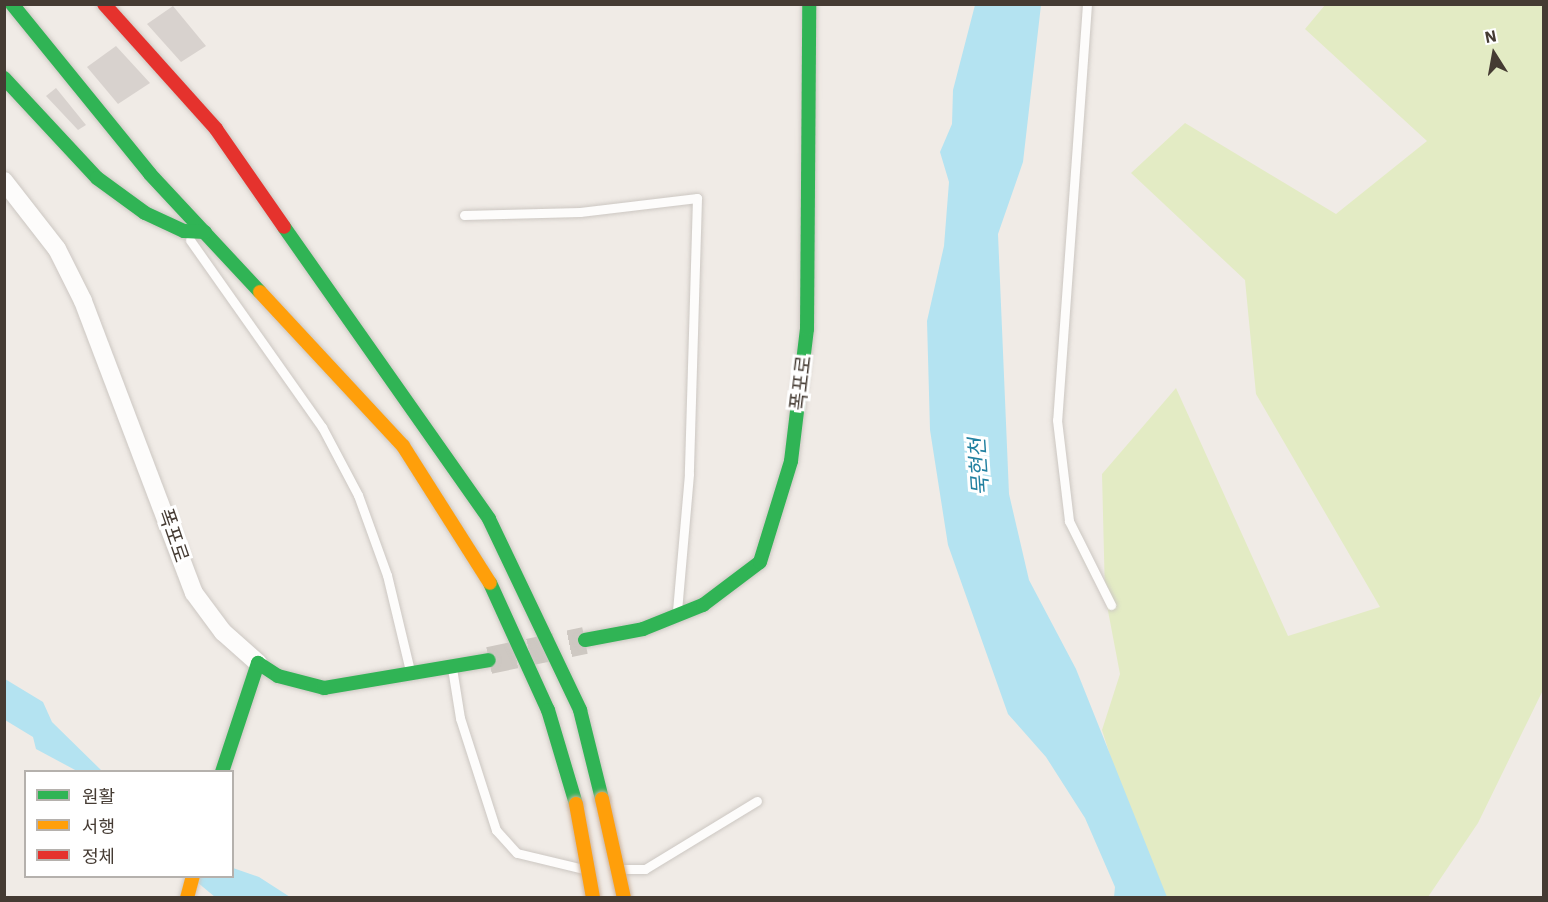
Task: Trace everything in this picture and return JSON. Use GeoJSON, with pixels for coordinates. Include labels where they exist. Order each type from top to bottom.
{"type":"FeatureCollection","features":[{"type":"Feature","properties":{"kind":"main road"},"geometry":{"type":"LineString","coordinates":[[12,4],[150,174],[403,446],[477,558],[548,710],[576,804],[593,897]]}},
{"type":"Feature","properties":{"kind":"main road"},"geometry":{"type":"LineString","coordinates":[[104,4],[216,129],[489,519],[580,710],[624,897]]}},
{"type":"Feature","properties":{"kind":"main road","name":"폭포로"},"geometry":{"type":"LineString","coordinates":[[585,640],[643,629],[703,605],[760,562],[791,460],[807,330],[809,4]]}},
{"type":"Feature","properties":{"kind":"main road"},"geometry":{"type":"LineString","coordinates":[[4,78],[98,178],[145,213],[184,231],[205,232]]}},
{"type":"Feature","properties":{"kind":"main road","name":"폭포로"},"geometry":{"type":"LineString","coordinates":[[258,663],[278,676],[324,688],[410,671],[489,660]]}},
{"type":"Feature","properties":{"kind":"main road"},"geometry":{"type":"LineString","coordinates":[[222,770],[258,663]]}},
{"type":"Feature","properties":{"kind":"main road"},"geometry":{"type":"LineString","coordinates":[[187,897],[192,878]]}},
{"type":"Feature","properties":{"kind":"street","name":"폭포로"},"geometry":{"type":"LineString","coordinates":[[4,181],[57,249],[83,301],[194,593],[223,632],[258,663]]}},
{"type":"Feature","properties":{"kind":"lane"},"geometry":{"type":"LineString","coordinates":[[1087,4],[1057,420],[1069,521],[1111,605]]}},
{"type":"Feature","properties":{"kind":"lane"},"geometry":{"type":"LineString","coordinates":[[150,174],[184,231],[322,426],[358,495],[387,575],[410,671]]}},
{"type":"Feature","properties":{"kind":"lane"},"geometry":{"type":"LineString","coordinates":[[464,214],[580,212],[697,198],[689,474],[677,616]]}},
{"type":"Feature","properties":{"kind":"lane"},"geometry":{"type":"LineString","coordinates":[[452,665],[460,718],[496,830],[517,853],[565,868],[645,869],[757,801]]}},
{"type":"Feature","properties":{"kind":"green space"},"geometry":{"type":"Polygon","coordinates":[[[1325,5],[1543,5],[1543,690],[1478,823],[1428,897],[1155,897],[1102,730],[1120,674],[1105,595],[1102,474],[1176,388],[1288,636],[1380,607],[1256,394],[1245,280],[1131,173],[1185,123],[1336,214],[1427,141],[1305,29],[1325,5]]]}},
{"type":"Feature","properties":{"kind":"water","name":"묵현천"},"geometry":{"type":"Polygon","coordinates":[[[975,5],[1041,5],[1023,162],[998,234],[1009,494],[1029,580],[1076,669],[1167,897],[1114,897],[1115,887],[1085,818],[1046,757],[1008,714],[948,545],[930,430],[927,321],[944,246],[949,182],[940,152],[952,124],[953,90],[975,5]]]}},
{"type":"Feature","properties":{"kind":"water"},"geometry":{"type":"Polygon","coordinates":[[[5,679],[43,702],[52,722],[101,770],[75,770],[36,749],[33,737],[5,720],[5,679]]]}},
{"type":"Feature","properties":{"kind":"water"},"geometry":{"type":"Polygon","coordinates":[[[234,868],[259,877],[290,897],[215,897],[192,878],[234,878],[234,868]]]}},
{"type":"Feature","properties":{"kind":"building"},"geometry":{"type":"Polygon","coordinates":[[[173,6],[206,46],[181,62],[147,24],[173,6]]]}},
{"type":"Feature","properties":{"kind":"building"},"geometry":{"type":"Polygon","coordinates":[[[116,46],[150,83],[118,104],[87,67],[116,46]]]}},
{"type":"Feature","properties":{"kind":"building"},"geometry":{"type":"Polygon","coordinates":[[[56,88],[86,125],[78,130],[46,96],[56,88]]]}},
{"type":"Feature","properties":{"kind":"tunnel"},"geometry":{"type":"LineString","coordinates":[[489,660],[585,640]]}},
{"type":"Feature","properties":{"kind":"traffic: fast"},"geometry":{"type":"LineString","coordinates":[[12,4],[150,174],[260,292]]}},
{"type":"Feature","properties":{"kind":"traffic: fast"},"geometry":{"type":"LineString","coordinates":[[585,640],[643,629],[703,605],[760,562],[791,461],[807,329],[809,4]]}},
{"type":"Feature","properties":{"kind":"traffic: fast"},"geometry":{"type":"LineString","coordinates":[[4,78],[97,178],[145,213],[184,231],[205,232]]}},
{"type":"Feature","properties":{"kind":"traffic: fast"},"geometry":{"type":"LineString","coordinates":[[284,227],[489,519],[580,710],[602,799]]}},
{"type":"Feature","properties":{"kind":"traffic: fast"},"geometry":{"type":"LineString","coordinates":[[490,583],[548,710],[576,804]]}},
{"type":"Feature","properties":{"kind":"traffic: fast"},"geometry":{"type":"LineString","coordinates":[[223,770],[258,663],[278,676],[324,688],[489,660]]}},
{"type":"Feature","properties":{"kind":"traffic: slow"},"geometry":{"type":"LineString","coordinates":[[260,292],[403,446],[490,583]]}},
{"type":"Feature","properties":{"kind":"traffic: slow"},"geometry":{"type":"LineString","coordinates":[[602,799],[624,898]]}},
{"type":"Feature","properties":{"kind":"traffic: slow"},"geometry":{"type":"LineString","coordinates":[[576,804],[593,898]]}},
{"type":"Feature","properties":{"kind":"traffic: slow"},"geometry":{"type":"LineString","coordinates":[[187,898],[192,878]]}},
{"type":"Feature","properties":{"kind":"traffic: jam"},"geometry":{"type":"LineString","coordinates":[[104,4],[216,129],[284,227]]}}]}
